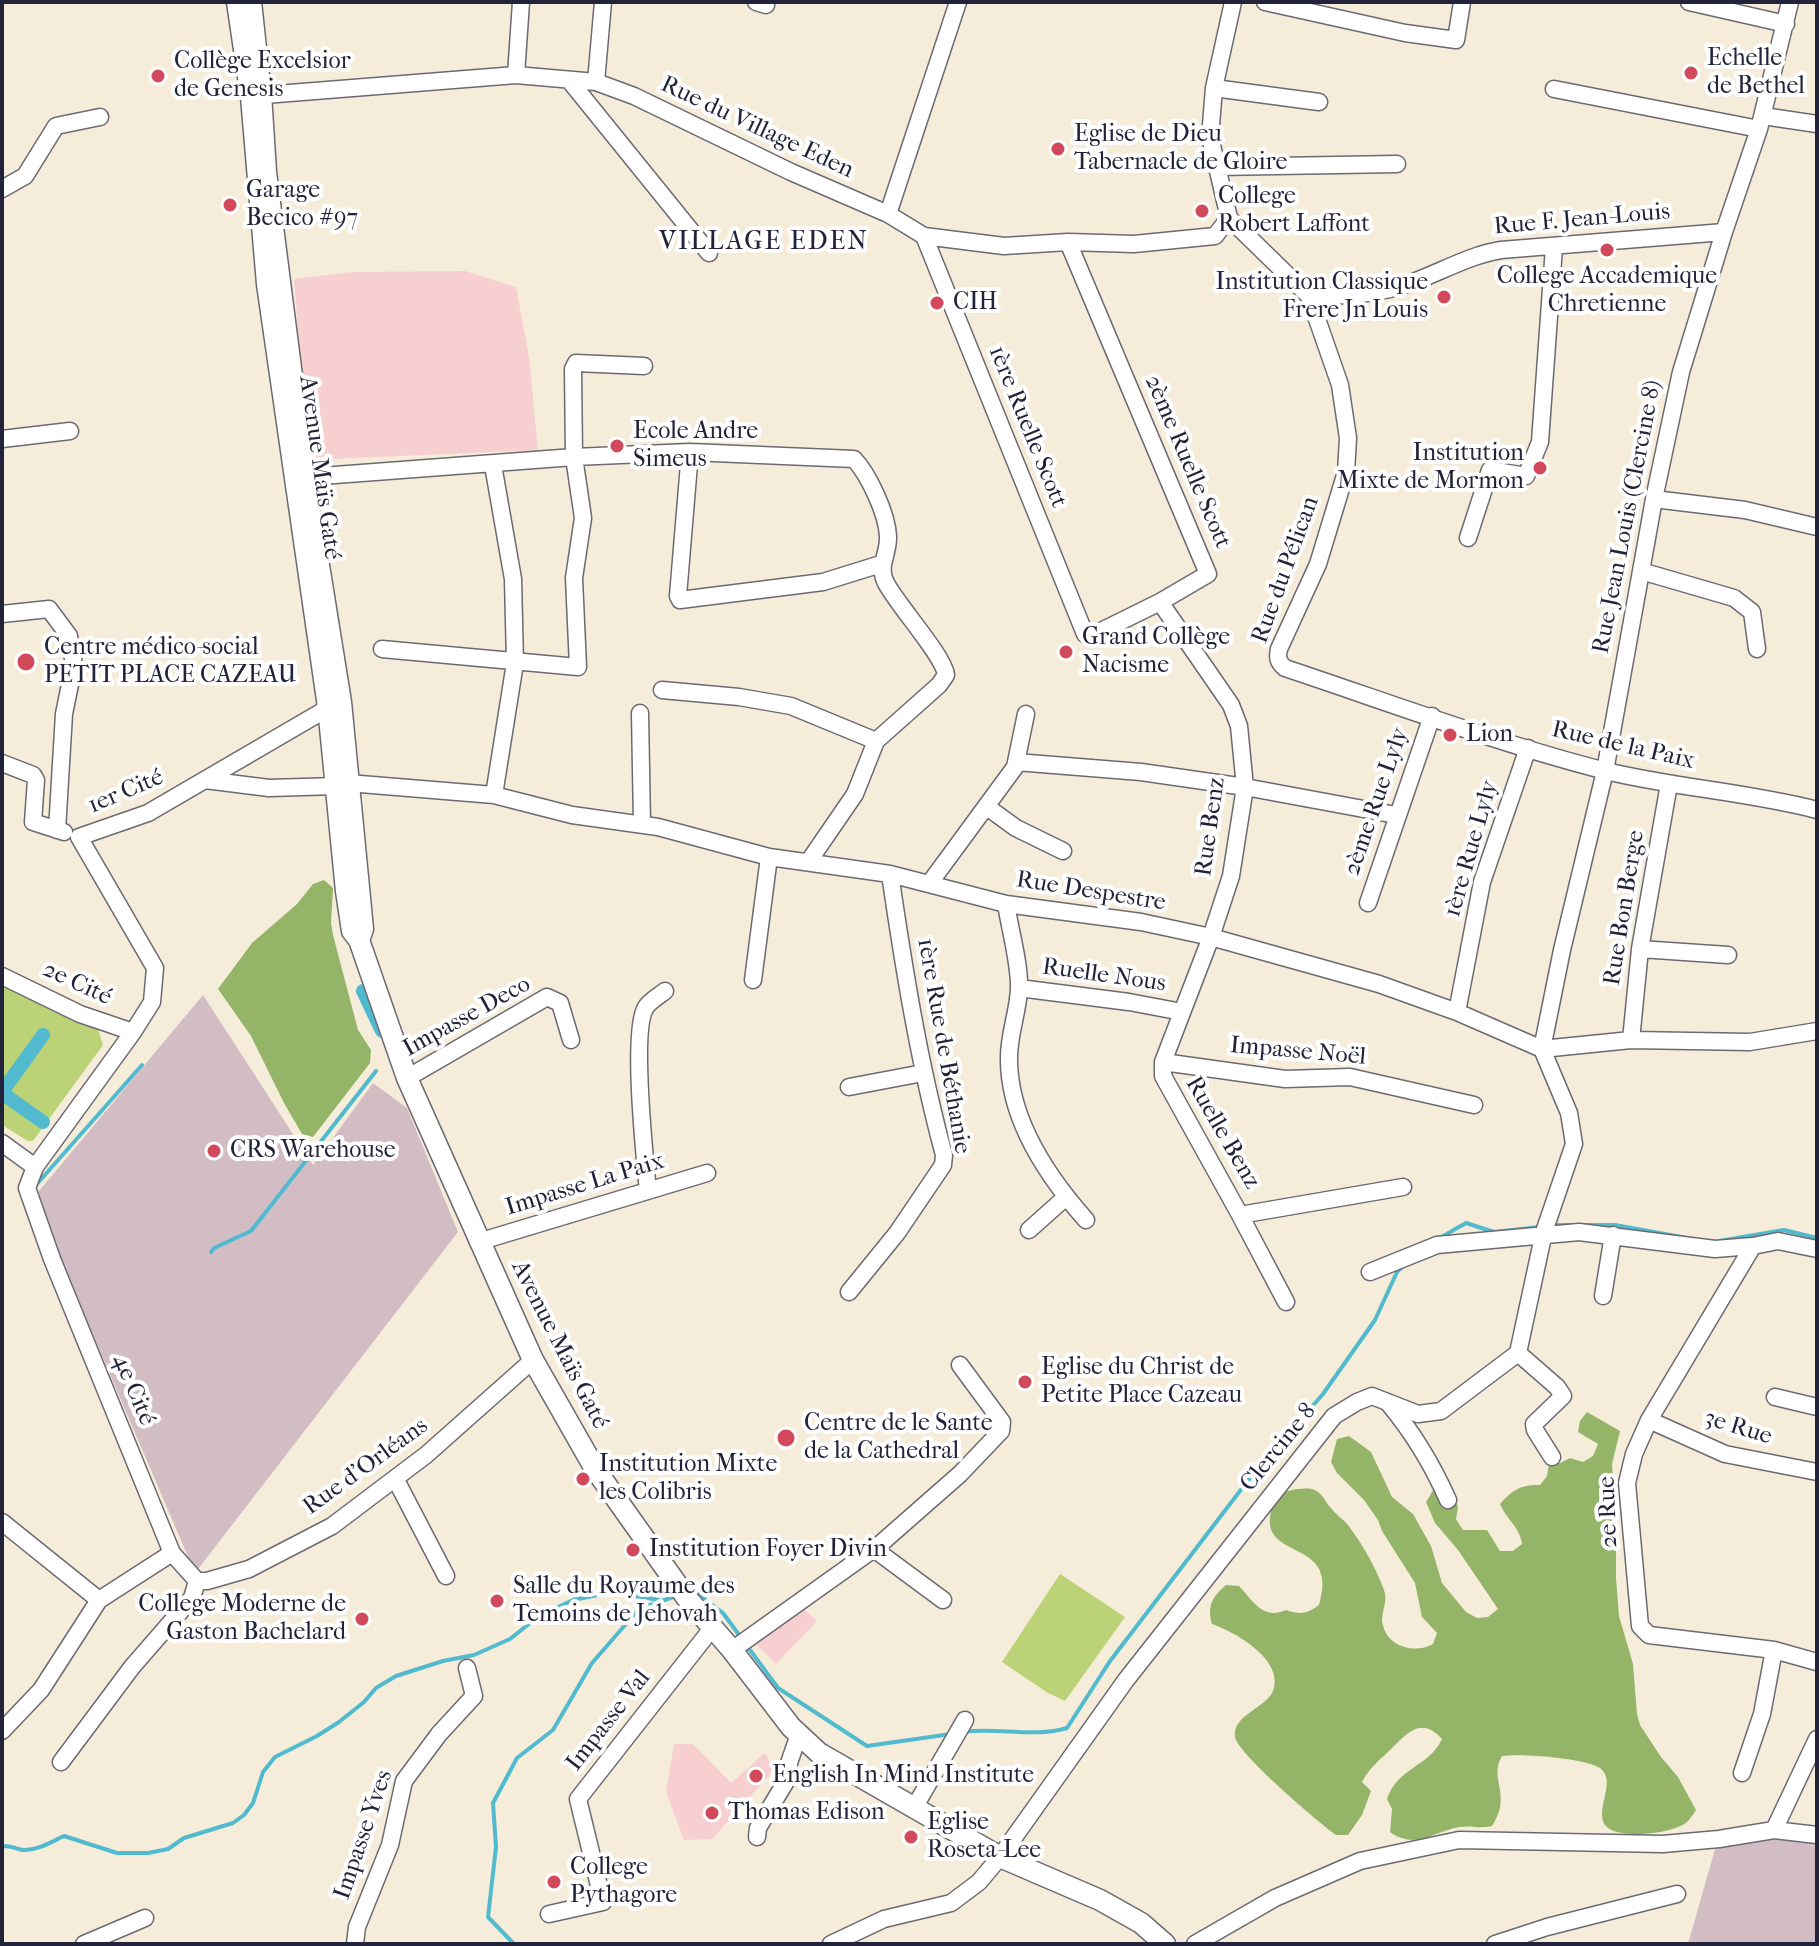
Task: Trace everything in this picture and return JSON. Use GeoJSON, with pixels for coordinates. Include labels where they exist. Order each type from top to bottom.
{"type":"FeatureCollection","features":[{"type":"Feature","properties":{"kind":"street","name":"Avenue Maïs Gaté"},"geometry":{"type":"LineString","coordinates":[[237,2],[256,96]]}},
{"type":"Feature","properties":{"kind":"street","name":"Avenue Maïs Gaté"},"geometry":{"type":"LineString","coordinates":[[251,2],[262,246],[334,704],[343,785],[346,891],[352,931],[359,940],[407,1078],[533,1360],[595,1469],[683,1592],[735,1648],[799,1734],[819,1753],[1000,1857],[1100,1900],[1141,1923],[1165,1944]]}},
{"type":"Feature","properties":{"kind":"street"},"geometry":{"type":"LineString","coordinates":[[516,75],[521,2]]}},
{"type":"Feature","properties":{"kind":"street"},"geometry":{"type":"LineString","coordinates":[[596,82],[603,2]]}},
{"type":"Feature","properties":{"kind":"street"},"geometry":{"type":"LineString","coordinates":[[888,214],[958,2]]}},
{"type":"Feature","properties":{"kind":"street"},"geometry":{"type":"LineString","coordinates":[[1229,218],[1210,137],[1214,88],[1233,2]]}},
{"type":"Feature","properties":{"kind":"street"},"geometry":{"type":"LineString","coordinates":[[1265,2],[1405,33],[1456,40],[1462,2]]}},
{"type":"Feature","properties":{"kind":"street"},"geometry":{"type":"LineString","coordinates":[[1689,2],[1786,24]]}},
{"type":"Feature","properties":{"kind":"street","name":"Rue Jean Louis (Clercine 8)"},"geometry":{"type":"LineString","coordinates":[[1542,1049],[1605,771],[1654,499],[1681,372],[1761,122],[1790,2]]}},
{"type":"Feature","properties":{"kind":"street","name":"Rue du Village Eden"},"geometry":{"type":"LineString","coordinates":[[256,96],[516,75],[596,82],[634,96],[791,172],[888,214],[924,236],[1004,246],[1068,242],[1134,244],[1215,236],[1229,218]]}},
{"type":"Feature","properties":{"kind":"street"},"geometry":{"type":"LineString","coordinates":[[569,80],[709,253]]}},
{"type":"Feature","properties":{"kind":"street"},"geometry":{"type":"LineString","coordinates":[[1214,88],[1319,102]]}},
{"type":"Feature","properties":{"kind":"street"},"geometry":{"type":"LineString","coordinates":[[1554,89],[1761,122],[1817,124]]}},
{"type":"Feature","properties":{"kind":"street"},"geometry":{"type":"LineString","coordinates":[[2,189],[25,176],[56,126],[100,117]]}},
{"type":"Feature","properties":{"kind":"street"},"geometry":{"type":"LineString","coordinates":[[1216,167],[1397,164]]}},
{"type":"Feature","properties":{"kind":"street","name":"Rue du Pélican"},"geometry":{"type":"LineString","coordinates":[[1229,218],[1309,296],[1340,385],[1348,438],[1346,472],[1318,564],[1279,649],[1278,660],[1285,668]]}},
{"type":"Feature","properties":{"kind":"street","name":"Rue F. Jean-Louis"},"geometry":{"type":"LineString","coordinates":[[1309,296],[1358,296],[1411,283],[1482,253],[1724,232]]}},
{"type":"Feature","properties":{"kind":"street","name":"1ère Ruelle Scott"},"geometry":{"type":"LineString","coordinates":[[924,236],[1087,636]]}},
{"type":"Feature","properties":{"kind":"street","name":"2ème Ruelle Scott"},"geometry":{"type":"LineString","coordinates":[[1068,242],[1208,574],[1160,602],[1087,636]]}},
{"type":"Feature","properties":{"kind":"street"},"geometry":{"type":"LineString","coordinates":[[1468,538],[1490,470],[1526,476],[1540,442],[1554,247]]}},
{"type":"Feature","properties":{"kind":"street"},"geometry":{"type":"LineString","coordinates":[[382,649],[578,667],[574,578],[583,518],[574,457],[574,365],[644,366]]}},
{"type":"Feature","properties":{"kind":"street"},"geometry":{"type":"LineString","coordinates":[[2,439],[70,431]]}},
{"type":"Feature","properties":{"kind":"street"},"geometry":{"type":"LineString","coordinates":[[299,478],[574,457],[690,452],[854,459],[867,474],[888,532],[888,550],[881,564],[885,581],[915,628],[945,666],[946,675],[939,685],[876,741],[855,794],[809,861]]}},
{"type":"Feature","properties":{"kind":"street"},"geometry":{"type":"LineString","coordinates":[[690,452],[678,596],[682,601],[823,582],[881,564]]}},
{"type":"Feature","properties":{"kind":"street"},"geometry":{"type":"LineString","coordinates":[[493,465],[513,579],[515,663],[494,795]]}},
{"type":"Feature","properties":{"kind":"street"},"geometry":{"type":"LineString","coordinates":[[1654,499],[1745,510],[1817,527]]}},
{"type":"Feature","properties":{"kind":"street"},"geometry":{"type":"LineString","coordinates":[[1641,571],[1734,598],[1743,604],[1752,612],[1757,649]]}},
{"type":"Feature","properties":{"kind":"street","name":"Rue Benz"},"geometry":{"type":"LineString","coordinates":[[1160,602],[1231,705],[1239,726],[1245,787],[1231,876],[1211,937]]}},
{"type":"Feature","properties":{"kind":"street"},"geometry":{"type":"LineString","coordinates":[[2,614],[49,609],[69,636],[74,665],[64,714],[57,830]]}},
{"type":"Feature","properties":{"kind":"street","name":"Rue de la Paix"},"geometry":{"type":"LineString","coordinates":[[1285,668],[1605,771],[1817,810]]}},
{"type":"Feature","properties":{"kind":"street"},"geometry":{"type":"LineString","coordinates":[[662,690],[739,697],[791,706],[876,741]]}},
{"type":"Feature","properties":{"kind":"street","name":"1er Cité"},"geometry":{"type":"LineString","coordinates":[[133,1032],[152,1002],[155,968],[79,837],[148,813],[334,704]]}},
{"type":"Feature","properties":{"kind":"street"},"geometry":{"type":"LineString","coordinates":[[640,713],[642,825]]}},
{"type":"Feature","properties":{"kind":"street"},"geometry":{"type":"LineString","coordinates":[[929,884],[987,807],[1016,762],[1026,714]]}},
{"type":"Feature","properties":{"kind":"street","name":"2ème Rue Lyly"},"geometry":{"type":"LineString","coordinates":[[1368,903],[1432,716]]}},
{"type":"Feature","properties":{"kind":"street","name":"1ère Rue Lyly"},"geometry":{"type":"LineString","coordinates":[[1457,1012],[1482,882],[1528,748]]}},
{"type":"Feature","properties":{"kind":"street"},"geometry":{"type":"LineString","coordinates":[[1016,762],[1141,772],[1245,787],[1396,815]]}},
{"type":"Feature","properties":{"kind":"street"},"geometry":{"type":"LineString","coordinates":[[2,763],[33,775],[36,780],[33,822],[79,837]]}},
{"type":"Feature","properties":{"kind":"street","name":"Rue Despestre"},"geometry":{"type":"LineString","coordinates":[[205,780],[269,788],[343,785],[494,795],[572,815],[642,825],[769,857],[890,874],[1006,904],[1141,922],[1211,937],[1379,984],[1457,1012],[1542,1049],[1631,1040],[1750,1042],[1817,1031]]}},
{"type":"Feature","properties":{"kind":"street","name":"Rue Bon Berge"},"geometry":{"type":"LineString","coordinates":[[1631,1040],[1640,949],[1669,784]]}},
{"type":"Feature","properties":{"kind":"street"},"geometry":{"type":"LineString","coordinates":[[987,807],[1028,835],[1063,851]]}},
{"type":"Feature","properties":{"kind":"street"},"geometry":{"type":"LineString","coordinates":[[753,980],[769,857]]}},
{"type":"Feature","properties":{"kind":"street","name":"1ère Rue de Béthanie"},"geometry":{"type":"LineString","coordinates":[[849,1292],[897,1233],[943,1165],[944,1155],[923,1073],[890,874]]}},
{"type":"Feature","properties":{"kind":"street"},"geometry":{"type":"LineString","coordinates":[[1006,904],[1019,988],[1009,1056],[1013,1100],[1038,1154],[1066,1197],[1086,1220]]}},
{"type":"Feature","properties":{"kind":"street","name":"Ruelle Benz"},"geometry":{"type":"LineString","coordinates":[[1211,937],[1162,1071],[1166,1084],[1286,1302]]}},
{"type":"Feature","properties":{"kind":"street"},"geometry":{"type":"LineString","coordinates":[[1640,949],[1728,955]]}},
{"type":"Feature","properties":{"kind":"street","name":"2e Cité"},"geometry":{"type":"LineString","coordinates":[[2,976],[80,1014],[133,1032]]}},
{"type":"Feature","properties":{"kind":"street","name":"Ruelle Nous"},"geometry":{"type":"LineString","coordinates":[[1019,988],[1182,1012]]}},
{"type":"Feature","properties":{"kind":"street"},"geometry":{"type":"LineString","coordinates":[[648,1191],[640,1113],[640,1029],[645,1007],[665,991]]}},
{"type":"Feature","properties":{"kind":"street","name":"Impasse Deco"},"geometry":{"type":"LineString","coordinates":[[407,1078],[547,997],[560,1003],[571,1040]]}},
{"type":"Feature","properties":{"kind":"street"},"geometry":{"type":"LineString","coordinates":[[2,1143],[35,1167],[133,1032]]}},
{"type":"Feature","properties":{"kind":"street"},"geometry":{"type":"LineString","coordinates":[[1386,1400],[1418,1414],[1441,1411],[1518,1353],[1545,1229],[1574,1144],[1569,1113],[1542,1049]]}},
{"type":"Feature","properties":{"kind":"street","name":"Impasse Noël"},"geometry":{"type":"LineString","coordinates":[[1163,1062],[1285,1079],[1350,1077],[1474,1105]]}},
{"type":"Feature","properties":{"kind":"street"},"geometry":{"type":"LineString","coordinates":[[849,1087],[923,1073]]}},
{"type":"Feature","properties":{"kind":"street","name":"4e Cité"},"geometry":{"type":"LineString","coordinates":[[35,1167],[27,1188],[47,1245],[172,1553]]}},
{"type":"Feature","properties":{"kind":"street","name":"Impasse La Paix"},"geometry":{"type":"LineString","coordinates":[[478,1242],[707,1173]]}},
{"type":"Feature","properties":{"kind":"street"},"geometry":{"type":"LineString","coordinates":[[1240,1215],[1403,1187]]}},
{"type":"Feature","properties":{"kind":"street"},"geometry":{"type":"LineString","coordinates":[[1029,1230],[1066,1197]]}},
{"type":"Feature","properties":{"kind":"street"},"geometry":{"type":"LineString","coordinates":[[1370,1272],[1437,1245],[1545,1229],[1705,1248],[1784,1241],[1817,1249]]}},
{"type":"Feature","properties":{"kind":"street"},"geometry":{"type":"LineString","coordinates":[[1603,1296],[1613,1235]]}},
{"type":"Feature","properties":{"kind":"street","name":"2e Rue"},"geometry":{"type":"LineString","coordinates":[[1753,1246],[1649,1420],[1634,1454],[1627,1483],[1640,1626],[1649,1635],[1774,1650],[1817,1662]]}},
{"type":"Feature","properties":{"kind":"street"},"geometry":{"type":"LineString","coordinates":[[1518,1353],[1563,1396],[1534,1424],[1552,1457]]}},
{"type":"Feature","properties":{"kind":"street","name":"Rue d'Orléans"},"geometry":{"type":"LineString","coordinates":[[197,1581],[249,1569],[332,1526],[396,1480],[533,1360]]}},
{"type":"Feature","properties":{"kind":"street"},"geometry":{"type":"LineString","coordinates":[[735,1648],[874,1549],[960,1474],[1001,1431],[1002,1422],[960,1365]]}},
{"type":"Feature","properties":{"kind":"street","name":"Clercine 8"},"geometry":{"type":"LineString","coordinates":[[831,1944],[884,1919],[951,1903],[979,1882],[1126,1680],[1334,1416],[1372,1396],[1386,1400]]}},
{"type":"Feature","properties":{"kind":"street"},"geometry":{"type":"LineString","coordinates":[[1775,1397],[1817,1407]]}},
{"type":"Feature","properties":{"kind":"street"},"geometry":{"type":"LineString","coordinates":[[1386,1400],[1420,1444],[1448,1500]]}},
{"type":"Feature","properties":{"kind":"street","name":"3e Rue"},"geometry":{"type":"LineString","coordinates":[[1649,1420],[1725,1454],[1817,1472]]}},
{"type":"Feature","properties":{"kind":"street"},"geometry":{"type":"LineString","coordinates":[[396,1480],[446,1576]]}},
{"type":"Feature","properties":{"kind":"street"},"geometry":{"type":"LineString","coordinates":[[2,1522],[99,1600]]}},
{"type":"Feature","properties":{"kind":"street"},"geometry":{"type":"LineString","coordinates":[[874,1549],[943,1600]]}},
{"type":"Feature","properties":{"kind":"street"},"geometry":{"type":"LineString","coordinates":[[2,1731],[41,1690],[99,1600],[172,1553],[197,1581],[192,1598],[132,1667],[61,1762]]}},
{"type":"Feature","properties":{"kind":"street","name":"Impasse Val"},"geometry":{"type":"LineString","coordinates":[[549,1914],[603,1902],[578,1799],[713,1627]]}},
{"type":"Feature","properties":{"kind":"street"},"geometry":{"type":"LineString","coordinates":[[1742,1773],[1762,1714],[1774,1650]]}},
{"type":"Feature","properties":{"kind":"street","name":"Impasse Yves"},"geometry":{"type":"LineString","coordinates":[[355,1944],[357,1927],[390,1845],[404,1781],[439,1734],[474,1696],[467,1668]]}},
{"type":"Feature","properties":{"kind":"street"},"geometry":{"type":"LineString","coordinates":[[914,1808],[965,1720]]}},
{"type":"Feature","properties":{"kind":"street"},"geometry":{"type":"LineString","coordinates":[[757,1837],[758,1828],[788,1778],[789,1763],[799,1734]]}},
{"type":"Feature","properties":{"kind":"street"},"geometry":{"type":"LineString","coordinates":[[1774,1830],[1817,1739]]}},
{"type":"Feature","properties":{"kind":"street"},"geometry":{"type":"LineString","coordinates":[[1195,1944],[1275,1898],[1360,1861],[1459,1840],[1663,1844],[1774,1830],[1817,1835]]}},
{"type":"Feature","properties":{"kind":"street"},"geometry":{"type":"LineString","coordinates":[[1495,1944],[1547,1927],[1677,1894]]}},
{"type":"Feature","properties":{"kind":"street"},"geometry":{"type":"LineString","coordinates":[[84,1944],[145,1918]]}},
{"type":"Feature","properties":{"kind":"shaded area"},"geometry":{"type":"Polygon","coordinates":[[[465,271],[516,287],[529,357],[538,450],[308,460],[294,279],[352,272],[465,271]]]}},
{"type":"Feature","properties":{"kind":"shaded area"},"geometry":{"type":"Polygon","coordinates":[[[203,995],[313,1165],[373,1083],[407,1108],[458,1232],[195,1573],[34,1197],[203,995]]]}},
{"type":"Feature","properties":{"kind":"shaded area"},"geometry":{"type":"Polygon","coordinates":[[[800,1605],[817,1621],[776,1664],[756,1644],[800,1605]]]}},
{"type":"Feature","properties":{"kind":"shaded area"},"geometry":{"type":"Polygon","coordinates":[[[674,1744],[693,1744],[731,1783],[765,1753],[775,1769],[712,1839],[684,1840],[666,1792],[674,1744]]]}},
{"type":"Feature","properties":{"kind":"shaded area"},"geometry":{"type":"Polygon","coordinates":[[[1817,1828],[1817,1944],[1688,1944],[1715,1849],[1817,1828]]]}},
{"type":"Feature","properties":{"kind":"green space"},"geometry":{"type":"Polygon","coordinates":[[[324,880],[333,888],[333,935],[358,1030],[371,1050],[370,1063],[313,1137],[302,1134],[251,1036],[218,989],[252,943],[297,904],[313,884],[324,880]]]}},
{"type":"Feature","properties":{"kind":"green space"},"geometry":{"type":"Polygon","coordinates":[[[2,986],[98,1029],[103,1045],[33,1141],[2,1125],[2,986]]]}},
{"type":"Feature","properties":{"kind":"green space"},"geometry":{"type":"Polygon","coordinates":[[[1587,1412],[1620,1431],[1612,1464],[1616,1578],[1619,1616],[1633,1664],[1640,1725],[1678,1777],[1696,1810],[1681,1826],[1671,1830],[1625,1834],[1607,1827],[1603,1821],[1607,1779],[1600,1768],[1581,1761],[1552,1757],[1502,1756],[1497,1773],[1500,1805],[1492,1826],[1459,1827],[1408,1840],[1390,1832],[1392,1809],[1387,1799],[1398,1780],[1430,1755],[1442,1739],[1427,1728],[1420,1728],[1407,1734],[1370,1769],[1362,1782],[1371,1791],[1362,1815],[1348,1835],[1336,1835],[1280,1788],[1239,1745],[1235,1729],[1244,1717],[1269,1697],[1275,1680],[1272,1669],[1256,1649],[1233,1633],[1212,1624],[1210,1612],[1214,1598],[1226,1585],[1239,1586],[1254,1603],[1271,1613],[1286,1610],[1303,1613],[1319,1605],[1323,1581],[1318,1566],[1307,1556],[1281,1542],[1272,1532],[1270,1517],[1278,1493],[1311,1489],[1320,1494],[1348,1525],[1373,1565],[1385,1594],[1382,1620],[1388,1636],[1409,1648],[1433,1644],[1437,1633],[1422,1617],[1415,1583],[1378,1520],[1331,1462],[1337,1439],[1349,1436],[1371,1452],[1392,1497],[1413,1514],[1431,1546],[1442,1583],[1466,1612],[1477,1618],[1488,1617],[1498,1609],[1458,1550],[1435,1523],[1426,1502],[1438,1482],[1450,1483],[1458,1507],[1456,1519],[1463,1530],[1487,1530],[1500,1551],[1513,1551],[1522,1544],[1521,1538],[1500,1504],[1518,1489],[1540,1485],[1547,1476],[1549,1464],[1570,1458],[1583,1462],[1593,1456],[1598,1444],[1578,1432],[1580,1421],[1587,1412]]]}},
{"type":"Feature","properties":{"kind":"green space"},"geometry":{"type":"Polygon","coordinates":[[[1060,1574],[1125,1617],[1065,1701],[1002,1662],[1060,1574]]]}},
{"type":"Feature","properties":{"kind":"waterway"},"geometry":{"type":"LineString","coordinates":[[363,991],[382,1031]]}},
{"type":"Feature","properties":{"kind":"waterway"},"geometry":{"type":"LineString","coordinates":[[2,1092],[43,1035]]}},
{"type":"Feature","properties":{"kind":"waterway"},"geometry":{"type":"LineString","coordinates":[[36,1185],[142,1065]]}},
{"type":"Feature","properties":{"kind":"waterway"},"geometry":{"type":"LineString","coordinates":[[211,1252],[251,1231],[376,1071]]}},
{"type":"Feature","properties":{"kind":"waterway"},"geometry":{"type":"LineString","coordinates":[[2,1093],[43,1122]]}},
{"type":"Feature","properties":{"kind":"waterway"},"geometry":{"type":"LineString","coordinates":[[1436,1240],[1466,1223],[1494,1232],[1540,1227]]}},
{"type":"Feature","properties":{"kind":"waterway"},"geometry":{"type":"LineString","coordinates":[[1553,1225],[1615,1225],[1687,1238]]}},
{"type":"Feature","properties":{"kind":"waterway"},"geometry":{"type":"LineString","coordinates":[[1719,1241],[1784,1230],[1817,1238]]}},
{"type":"Feature","properties":{"kind":"waterway"},"geometry":{"type":"LineString","coordinates":[[963,1732],[1041,1732],[1067,1728],[1110,1661],[1256,1470],[1323,1394],[1375,1320],[1397,1272],[1404,1265]]}},
{"type":"Feature","properties":{"kind":"waterway"},"geometry":{"type":"LineString","coordinates":[[2,1846],[28,1850],[64,1836],[117,1853],[148,1853],[168,1849],[184,1838],[233,1823],[244,1815],[253,1803],[263,1772],[275,1757],[339,1722],[376,1688],[396,1676],[474,1655],[510,1639],[539,1616],[573,1600],[613,1592],[659,1600]]}},
{"type":"Feature","properties":{"kind":"waterway"},"geometry":{"type":"LineString","coordinates":[[695,1592],[723,1613],[742,1639]]}},
{"type":"Feature","properties":{"kind":"waterway"},"geometry":{"type":"LineString","coordinates":[[514,1944],[488,1917],[496,1847],[493,1803],[517,1758],[553,1730],[592,1663],[639,1609],[676,1596]]}},
{"type":"Feature","properties":{"kind":"waterway"},"geometry":{"type":"LineString","coordinates":[[747,1646],[778,1688],[867,1746],[951,1734]]}},
{"type":"Feature","properties":{"kind":"place","name":"Echelle de Bethel"},"geometry":{"type":"Point","coordinates":[1691,73]}},
{"type":"Feature","properties":{"kind":"place","name":"Collège Excelsior de Genesis"},"geometry":{"type":"Point","coordinates":[158,76]}},
{"type":"Feature","properties":{"kind":"place","name":"Eglise de Dieu Tabernacle de Gloire"},"geometry":{"type":"Point","coordinates":[1058,149]}},
{"type":"Feature","properties":{"kind":"place","name":"Garage Becico #97"},"geometry":{"type":"Point","coordinates":[230,205]}},
{"type":"Feature","properties":{"kind":"place","name":"College Robert Laffont"},"geometry":{"type":"Point","coordinates":[1202,211]}},
{"type":"Feature","properties":{"kind":"place","name":"College Accademique Chretienne"},"geometry":{"type":"Point","coordinates":[1607,250]}},
{"type":"Feature","properties":{"kind":"place","name":"Institution Classique Frere Jn Louis"},"geometry":{"type":"Point","coordinates":[1444,297]}},
{"type":"Feature","properties":{"kind":"place","name":"CIH"},"geometry":{"type":"Point","coordinates":[937,303]}},
{"type":"Feature","properties":{"kind":"place","name":"Ecole Andre Simeus"},"geometry":{"type":"Point","coordinates":[617,446]}},
{"type":"Feature","properties":{"kind":"place","name":"Institution Mixte de Mormon"},"geometry":{"type":"Point","coordinates":[1540,468]}},
{"type":"Feature","properties":{"kind":"place","name":"Grand Collège Nacisme"},"geometry":{"type":"Point","coordinates":[1066,652]}},
{"type":"Feature","properties":{"kind":"place","name":"Centre médico-social PETIT PLACE CAZEAU"},"geometry":{"type":"Point","coordinates":[26,662]}},
{"type":"Feature","properties":{"kind":"place","name":"Lion"},"geometry":{"type":"Point","coordinates":[1450,735]}},
{"type":"Feature","properties":{"kind":"place","name":"CRS Warehouse"},"geometry":{"type":"Point","coordinates":[214,1151]}},
{"type":"Feature","properties":{"kind":"place","name":"Eglise du Christ de Petite Place Cazeau"},"geometry":{"type":"Point","coordinates":[1025,1382]}},
{"type":"Feature","properties":{"kind":"place","name":"Centre de le Sante de la Cathedral"},"geometry":{"type":"Point","coordinates":[786,1438]}},
{"type":"Feature","properties":{"kind":"place","name":"Institution Mixte les Colibris"},"geometry":{"type":"Point","coordinates":[583,1479]}},
{"type":"Feature","properties":{"kind":"place","name":"Institution Foyer Divin"},"geometry":{"type":"Point","coordinates":[633,1550]}},
{"type":"Feature","properties":{"kind":"place","name":"Salle du Royaume des Temoins de Jehovah"},"geometry":{"type":"Point","coordinates":[497,1601]}},
{"type":"Feature","properties":{"kind":"place","name":"College Moderne de Gaston Bachelard"},"geometry":{"type":"Point","coordinates":[362,1619]}},
{"type":"Feature","properties":{"kind":"place","name":"English In Mind Institute"},"geometry":{"type":"Point","coordinates":[756,1776]}},
{"type":"Feature","properties":{"kind":"place","name":"Thomas Edison"},"geometry":{"type":"Point","coordinates":[712,1813]}},
{"type":"Feature","properties":{"kind":"place","name":"Eglise Roseta-Lee"},"geometry":{"type":"Point","coordinates":[911,1837]}},
{"type":"Feature","properties":{"kind":"place","name":"College Pythagore"},"geometry":{"type":"Point","coordinates":[554,1882]}},
{"type":"Feature","properties":{"kind":"district","name":"VILLAGE EDEN"},"geometry":{"type":"Point","coordinates":[764,243]}}]}
